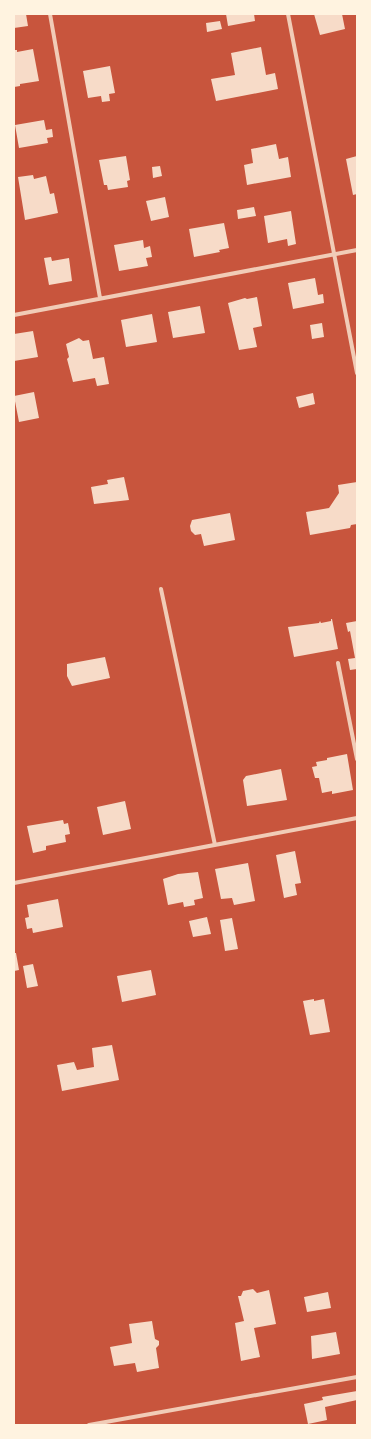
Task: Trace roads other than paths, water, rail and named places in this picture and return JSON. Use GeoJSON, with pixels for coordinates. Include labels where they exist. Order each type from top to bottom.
{"type":"FeatureCollection","features":[{"type":"Feature","properties":{"kind":"street"},"geometry":{"type":"LineString","coordinates":[[50,14],[100,298]]}},
{"type":"Feature","properties":{"kind":"street"},"geometry":{"type":"LineString","coordinates":[[288,14],[357,373]]}},
{"type":"Feature","properties":{"kind":"street"},"geometry":{"type":"LineString","coordinates":[[14,315],[357,250]]}},
{"type":"Feature","properties":{"kind":"street"},"geometry":{"type":"LineString","coordinates":[[161,588],[214,845]]}},
{"type":"Feature","properties":{"kind":"street"},"geometry":{"type":"LineString","coordinates":[[338,663],[357,759]]}},
{"type":"Feature","properties":{"kind":"street"},"geometry":{"type":"LineString","coordinates":[[14,883],[357,818]]}},
{"type":"Feature","properties":{"kind":"street"},"geometry":{"type":"LineString","coordinates":[[89,1425],[357,1377]]}}]}
